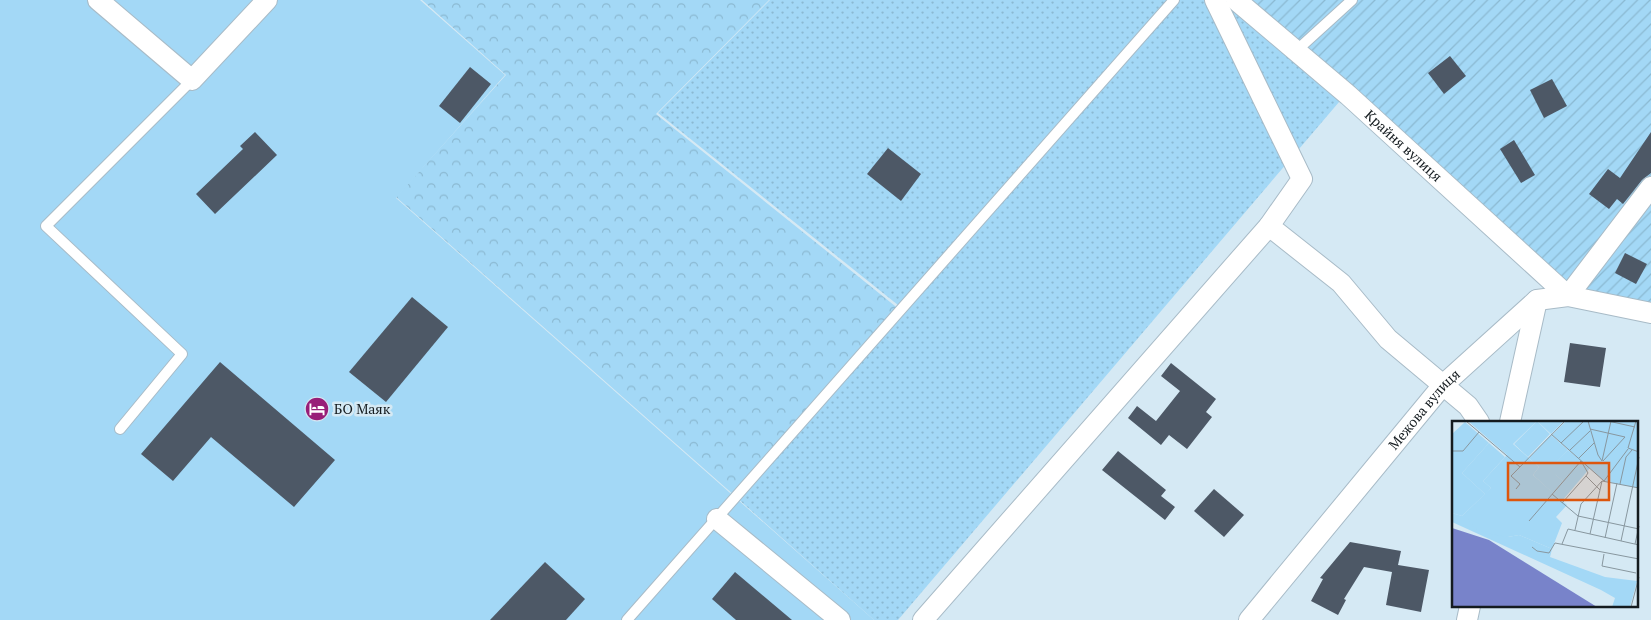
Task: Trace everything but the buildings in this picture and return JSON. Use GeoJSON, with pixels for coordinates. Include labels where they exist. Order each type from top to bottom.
{"type":"FeatureCollection","features":[{"type":"Feature","properties":{"kind":"street"},"geometry":{"type":"LineString","coordinates":[[98,0],[192,80],[266,0]]}},
{"type":"Feature","properties":{"kind":"street"},"geometry":{"type":"LineString","coordinates":[[923,620],[1269,226],[1302,179],[1215,0]]}},
{"type":"Feature","properties":{"kind":"street","name":"Крайня вулиця"},"geometry":{"type":"LineString","coordinates":[[1236,0],[1348,95],[1568,296]]}},
{"type":"Feature","properties":{"kind":"street"},"geometry":{"type":"LineString","coordinates":[[1568,296],[1651,187]]}},
{"type":"Feature","properties":{"kind":"street"},"geometry":{"type":"LineString","coordinates":[[1269,226],[1341,283],[1388,339],[1468,406],[1478,421]]}},
{"type":"Feature","properties":{"kind":"street"},"geometry":{"type":"LineString","coordinates":[[1510,421],[1537,300],[1568,296],[1651,313]]}},
{"type":"Feature","properties":{"kind":"street","name":"Межова вулиця"},"geometry":{"type":"LineString","coordinates":[[1250,620],[1443,385],[1537,300]]}},
{"type":"Feature","properties":{"kind":"street"},"geometry":{"type":"LineString","coordinates":[[717,519],[840,620]]}},
{"type":"Feature","properties":{"kind":"lane"},"geometry":{"type":"LineString","coordinates":[[627,620],[1174,0]]}},
{"type":"Feature","properties":{"kind":"lane"},"geometry":{"type":"LineString","coordinates":[[1296,51],[1352,0]]}},
{"type":"Feature","properties":{"kind":"lane"},"geometry":{"type":"LineString","coordinates":[[120,429],[182,354],[46,226],[192,80]]}},
{"type":"Feature","properties":{"kind":"green space","name":"БО Маяк"},"geometry":{"type":"Polygon","coordinates":[[[0,0],[420,0],[505,75],[396,198],[874,620],[0,620],[0,0]]]}},
{"type":"Feature","properties":{"kind":"green space"},"geometry":{"type":"Polygon","coordinates":[[[422,0],[769,0],[656,114],[900,310],[735,496],[396,197],[506,75],[422,0]]]}},
{"type":"Feature","properties":{"kind":"green space"},"geometry":{"type":"Polygon","coordinates":[[[770,0],[1234,0],[1345,95],[898,620],[874,620],[737,498],[903,309],[658,113],[770,0]]]}},
{"type":"Feature","properties":{"kind":"green space"},"geometry":{"type":"Polygon","coordinates":[[[1236,0],[1651,0],[1651,313],[1568,296],[1236,0]]]}},
{"type":"Feature","properties":{"kind":"place","name":"БО Маяк"},"geometry":{"type":"Point","coordinates":[317,409]}}]}
